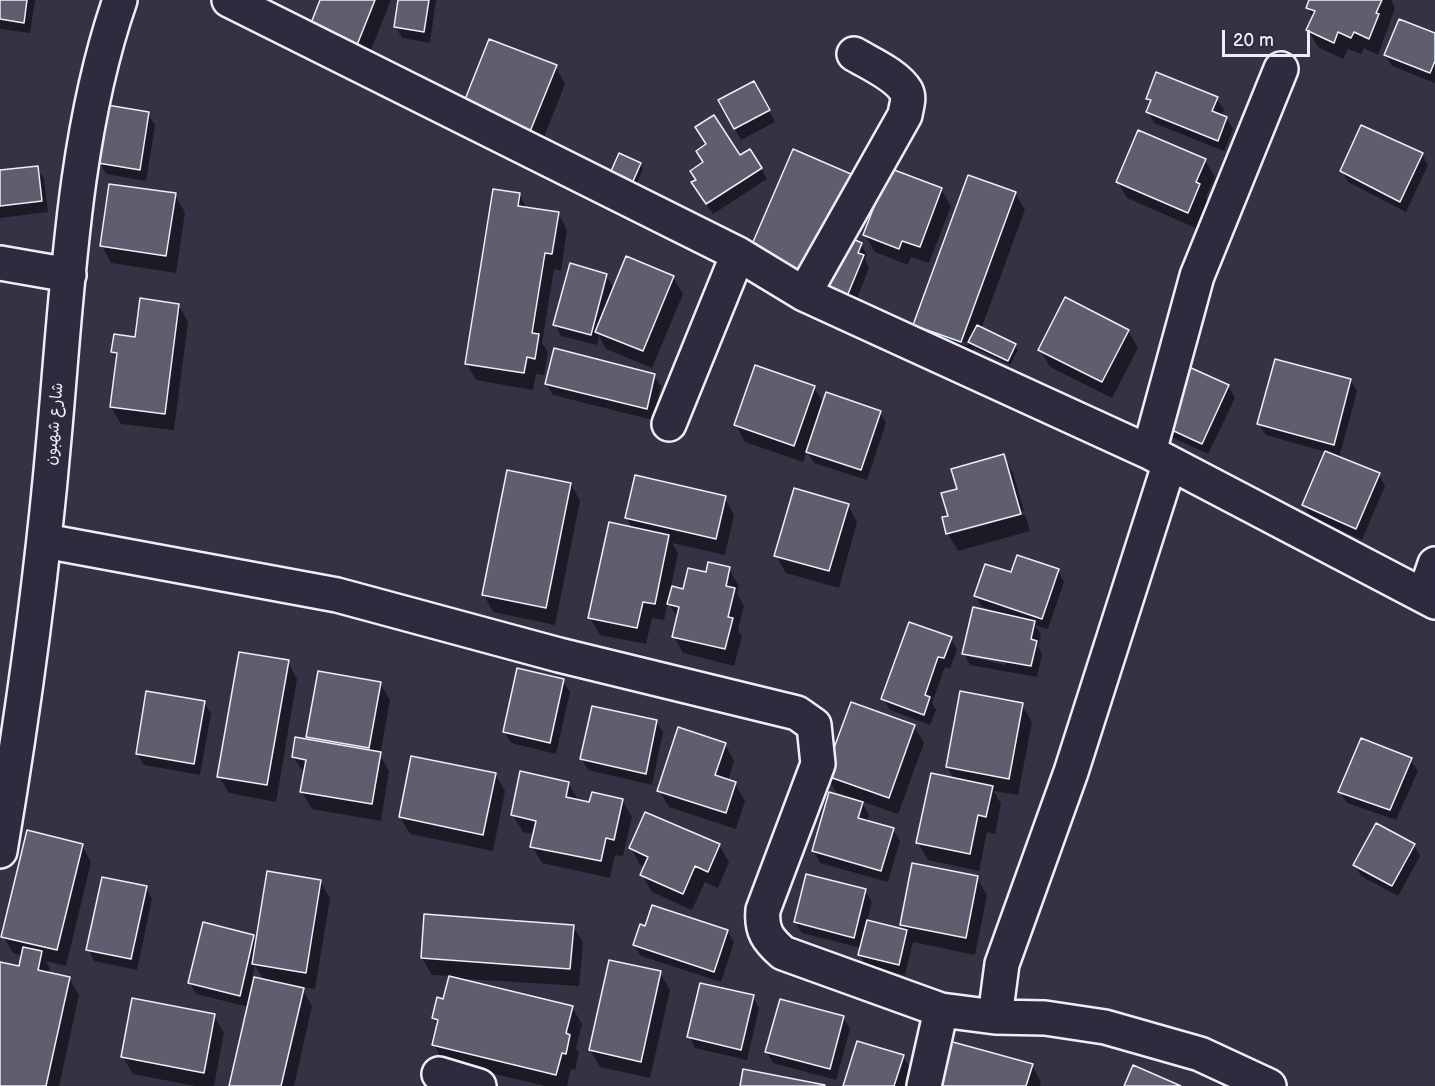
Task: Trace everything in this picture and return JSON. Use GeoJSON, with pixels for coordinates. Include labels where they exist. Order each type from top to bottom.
{"type":"FeatureCollection","features":[{"type":"Feature","properties":{"kind":"street","name":"شارع شهبون"},"geometry":{"type":"LineString","coordinates":[[0,851],[45,541],[69,275],[85,151],[107,37],[120,0]]}},
{"type":"Feature","properties":{"kind":"street"},"geometry":{"type":"LineString","coordinates":[[229,0],[738,254],[804,294],[1159,458],[1430,599],[1435,564]]}},
{"type":"Feature","properties":{"kind":"street"},"geometry":{"type":"LineString","coordinates":[[804,294],[905,115],[908,102],[907,92],[898,82],[854,54]]}},
{"type":"Feature","properties":{"kind":"street"},"geometry":{"type":"LineString","coordinates":[[995,1017],[1002,964],[1071,772],[1159,458],[1197,276],[1281,69]]}},
{"type":"Feature","properties":{"kind":"street"},"geometry":{"type":"LineString","coordinates":[[669,423],[738,254]]}},
{"type":"Feature","properties":{"kind":"street"},"geometry":{"type":"LineString","coordinates":[[0,264],[69,275]]}},
{"type":"Feature","properties":{"kind":"street"},"geometry":{"type":"LineString","coordinates":[[45,541],[338,595],[559,655],[797,713],[814,725],[818,764],[763,910],[762,924],[768,940],[783,953],[941,1010],[995,1017],[1045,1018],[1106,1027],[1200,1054],[1269,1086]]}},
{"type":"Feature","properties":{"kind":"street"},"geometry":{"type":"LineString","coordinates":[[924,1086],[941,1010]]}},
{"type":"Feature","properties":{"kind":"street"},"geometry":{"type":"LineString","coordinates":[[440,1074],[479,1086]]}},
{"type":"Feature","properties":{"kind":"building"},"geometry":{"type":"Polygon","coordinates":[[[0,0],[27,0],[24,23],[0,19],[0,0]]]}},
{"type":"Feature","properties":{"kind":"building"},"geometry":{"type":"Polygon","coordinates":[[[320,0],[375,0],[353,55],[306,36],[320,0]]]}},
{"type":"Feature","properties":{"kind":"building"},"geometry":{"type":"Polygon","coordinates":[[[398,0],[429,0],[424,32],[394,27],[398,0]]]}},
{"type":"Feature","properties":{"kind":"building"},"geometry":{"type":"Polygon","coordinates":[[[1309,0],[1382,0],[1369,39],[1354,32],[1351,38],[1338,32],[1334,43],[1306,30],[1315,11],[1306,8],[1309,0]]]}},
{"type":"Feature","properties":{"kind":"building"},"geometry":{"type":"Polygon","coordinates":[[[1399,19],[1435,33],[1435,61],[1430,73],[1384,55],[1399,19]]]}},
{"type":"Feature","properties":{"kind":"building"},"geometry":{"type":"Polygon","coordinates":[[[489,39],[557,65],[527,139],[460,112],[489,39]]]}},
{"type":"Feature","properties":{"kind":"building"},"geometry":{"type":"Polygon","coordinates":[[[1156,72],[1218,97],[1212,111],[1227,117],[1218,141],[1146,112],[1151,100],[1146,99],[1156,72]]]}},
{"type":"Feature","properties":{"kind":"building"},"geometry":{"type":"Polygon","coordinates":[[[754,81],[770,110],[734,129],[718,100],[754,81]]]}},
{"type":"Feature","properties":{"kind":"building"},"geometry":{"type":"Polygon","coordinates":[[[107,105],[149,112],[140,170],[98,163],[107,105]]]}},
{"type":"Feature","properties":{"kind":"building"},"geometry":{"type":"Polygon","coordinates":[[[714,115],[740,155],[750,149],[762,168],[706,204],[691,182],[696,180],[690,171],[703,162],[696,151],[706,144],[695,127],[714,115]]]}},
{"type":"Feature","properties":{"kind":"building"},"geometry":{"type":"Polygon","coordinates":[[[1361,125],[1423,153],[1400,202],[1340,171],[1361,125]]]}},
{"type":"Feature","properties":{"kind":"building"},"geometry":{"type":"Polygon","coordinates":[[[1138,130],[1206,159],[1196,182],[1200,184],[1188,213],[1116,182],[1138,130]]]}},
{"type":"Feature","properties":{"kind":"building"},"geometry":{"type":"Polygon","coordinates":[[[793,149],[851,174],[805,281],[747,256],[793,149]]]}},
{"type":"Feature","properties":{"kind":"building"},"geometry":{"type":"Polygon","coordinates":[[[619,153],[641,163],[630,188],[608,178],[619,153]]]}},
{"type":"Feature","properties":{"kind":"building"},"geometry":{"type":"Polygon","coordinates":[[[38,166],[42,201],[0,206],[0,170],[38,166]]]}},
{"type":"Feature","properties":{"kind":"building"},"geometry":{"type":"Polygon","coordinates":[[[889,168],[942,188],[920,247],[902,241],[899,249],[863,235],[889,168]]]}},
{"type":"Feature","properties":{"kind":"building"},"geometry":{"type":"Polygon","coordinates":[[[968,175],[1016,192],[961,342],[913,325],[968,175]]]}},
{"type":"Feature","properties":{"kind":"building"},"geometry":{"type":"Polygon","coordinates":[[[109,184],[176,193],[166,256],[100,246],[109,184]]]}},
{"type":"Feature","properties":{"kind":"building"},"geometry":{"type":"Polygon","coordinates":[[[493,189],[520,193],[518,206],[559,212],[552,254],[545,253],[532,333],[539,334],[535,359],[527,357],[524,373],[465,364],[493,189]]]}},
{"type":"Feature","properties":{"kind":"building"},"geometry":{"type":"Polygon","coordinates":[[[848,237],[862,243],[858,253],[864,255],[843,306],[823,298],[848,237]]]}},
{"type":"Feature","properties":{"kind":"building"},"geometry":{"type":"Polygon","coordinates":[[[626,256],[674,276],[643,351],[595,332],[626,256]]]}},
{"type":"Feature","properties":{"kind":"building"},"geometry":{"type":"Polygon","coordinates":[[[570,263],[607,274],[591,335],[553,325],[570,263]]]}},
{"type":"Feature","properties":{"kind":"building"},"geometry":{"type":"Polygon","coordinates":[[[1065,297],[1129,330],[1102,382],[1038,350],[1065,297]]]}},
{"type":"Feature","properties":{"kind":"building"},"geometry":{"type":"Polygon","coordinates":[[[140,298],[179,304],[165,414],[110,407],[117,353],[111,352],[114,334],[135,337],[140,298]]]}},
{"type":"Feature","properties":{"kind":"building"},"geometry":{"type":"Polygon","coordinates":[[[977,325],[1016,344],[1008,361],[968,342],[977,325]]]}},
{"type":"Feature","properties":{"kind":"building"},"geometry":{"type":"Polygon","coordinates":[[[554,348],[655,374],[647,409],[545,384],[554,348]]]}},
{"type":"Feature","properties":{"kind":"building"},"geometry":{"type":"Polygon","coordinates":[[[1275,359],[1351,379],[1334,445],[1257,424],[1275,359]]]}},
{"type":"Feature","properties":{"kind":"building"},"geometry":{"type":"Polygon","coordinates":[[[755,365],[815,386],[794,446],[734,425],[755,365]]]}},
{"type":"Feature","properties":{"kind":"building"},"geometry":{"type":"Polygon","coordinates":[[[1189,367],[1229,385],[1202,444],[1163,426],[1189,367]]]}},
{"type":"Feature","properties":{"kind":"building"},"geometry":{"type":"Polygon","coordinates":[[[826,392],[881,411],[861,470],[806,452],[826,392]]]}},
{"type":"Feature","properties":{"kind":"building"},"geometry":{"type":"Polygon","coordinates":[[[1325,451],[1380,473],[1356,529],[1302,505],[1325,451]]]}},
{"type":"Feature","properties":{"kind":"building"},"geometry":{"type":"Polygon","coordinates":[[[1004,454],[1021,514],[946,534],[942,517],[948,516],[941,493],[957,489],[951,469],[1004,454]]]}},
{"type":"Feature","properties":{"kind":"building"},"geometry":{"type":"Polygon","coordinates":[[[507,470],[571,483],[546,608],[482,595],[507,470]]]}},
{"type":"Feature","properties":{"kind":"building"},"geometry":{"type":"Polygon","coordinates":[[[635,475],[726,496],[716,539],[625,518],[635,475]]]}},
{"type":"Feature","properties":{"kind":"building"},"geometry":{"type":"Polygon","coordinates":[[[794,488],[849,504],[829,571],[774,556],[794,488]]]}},
{"type":"Feature","properties":{"kind":"building"},"geometry":{"type":"Polygon","coordinates":[[[609,522],[669,535],[655,604],[643,602],[637,628],[588,618],[609,522]]]}},
{"type":"Feature","properties":{"kind":"building"},"geometry":{"type":"Polygon","coordinates":[[[1017,555],[1059,569],[1042,619],[974,596],[985,564],[1011,572],[1017,555]]]}},
{"type":"Feature","properties":{"kind":"building"},"geometry":{"type":"Polygon","coordinates":[[[708,562],[730,567],[726,586],[735,588],[728,617],[733,618],[725,649],[672,637],[679,607],[667,604],[672,586],[683,589],[688,568],[706,572],[708,562]]]}},
{"type":"Feature","properties":{"kind":"building"},"geometry":{"type":"Polygon","coordinates":[[[973,607],[1035,621],[1031,639],[1037,641],[1031,666],[962,654],[973,607]]]}},
{"type":"Feature","properties":{"kind":"building"},"geometry":{"type":"Polygon","coordinates":[[[909,622],[952,637],[944,658],[938,657],[925,695],[930,697],[924,715],[881,699],[909,622]]]}},
{"type":"Feature","properties":{"kind":"building"},"geometry":{"type":"Polygon","coordinates":[[[239,652],[289,660],[267,785],[217,777],[239,652]]]}},
{"type":"Feature","properties":{"kind":"building"},"geometry":{"type":"Polygon","coordinates":[[[517,668],[564,679],[550,743],[503,732],[517,668]]]}},
{"type":"Feature","properties":{"kind":"building"},"geometry":{"type":"Polygon","coordinates":[[[318,671],[381,682],[369,748],[306,737],[318,671]]]}},
{"type":"Feature","properties":{"kind":"building"},"geometry":{"type":"Polygon","coordinates":[[[146,691],[205,701],[194,764],[136,754],[146,691]]]}},
{"type":"Feature","properties":{"kind":"building"},"geometry":{"type":"Polygon","coordinates":[[[960,691],[1023,703],[1009,779],[946,767],[960,691]]]}},
{"type":"Feature","properties":{"kind":"building"},"geometry":{"type":"Polygon","coordinates":[[[851,702],[915,725],[889,798],[824,775],[851,702]]]}},
{"type":"Feature","properties":{"kind":"building"},"geometry":{"type":"Polygon","coordinates":[[[592,706],[657,720],[646,774],[580,759],[592,706]]]}},
{"type":"Feature","properties":{"kind":"building"},"geometry":{"type":"Polygon","coordinates":[[[678,727],[726,743],[715,775],[736,782],[726,813],[657,791],[678,727]]]}},
{"type":"Feature","properties":{"kind":"building"},"geometry":{"type":"Polygon","coordinates":[[[295,737],[381,752],[372,804],[300,792],[306,760],[292,757],[295,737]]]}},
{"type":"Feature","properties":{"kind":"building"},"geometry":{"type":"Polygon","coordinates":[[[1361,738],[1412,758],[1390,810],[1338,792],[1361,738]]]}},
{"type":"Feature","properties":{"kind":"building"},"geometry":{"type":"Polygon","coordinates":[[[411,756],[496,773],[483,835],[399,817],[411,756]]]}},
{"type":"Feature","properties":{"kind":"building"},"geometry":{"type":"Polygon","coordinates":[[[520,771],[569,782],[566,797],[589,802],[592,792],[623,799],[614,840],[606,838],[601,861],[530,847],[536,821],[511,815],[520,771]]]}},
{"type":"Feature","properties":{"kind":"building"},"geometry":{"type":"Polygon","coordinates":[[[931,773],[993,786],[986,817],[978,815],[970,854],[916,843],[931,773]]]}},
{"type":"Feature","properties":{"kind":"building"},"geometry":{"type":"Polygon","coordinates":[[[829,792],[863,802],[858,818],[894,828],[881,871],[812,851],[829,792]]]}},
{"type":"Feature","properties":{"kind":"building"},"geometry":{"type":"Polygon","coordinates":[[[645,812],[720,844],[708,872],[695,866],[683,894],[640,875],[648,857],[629,848],[645,812]]]}},
{"type":"Feature","properties":{"kind":"building"},"geometry":{"type":"Polygon","coordinates":[[[1376,823],[1415,844],[1392,886],[1353,865],[1376,823]]]}},
{"type":"Feature","properties":{"kind":"building"},"geometry":{"type":"Polygon","coordinates":[[[27,830],[83,844],[57,950],[1,937],[27,830]]]}},
{"type":"Feature","properties":{"kind":"building"},"geometry":{"type":"Polygon","coordinates":[[[912,863],[978,876],[966,938],[900,925],[912,863]]]}},
{"type":"Feature","properties":{"kind":"building"},"geometry":{"type":"Polygon","coordinates":[[[267,871],[321,880],[306,973],[252,964],[267,871]]]}},
{"type":"Feature","properties":{"kind":"building"},"geometry":{"type":"Polygon","coordinates":[[[806,874],[866,889],[854,938],[794,922],[806,874]]]}},
{"type":"Feature","properties":{"kind":"building"},"geometry":{"type":"Polygon","coordinates":[[[102,877],[147,886],[131,959],[86,950],[102,877]]]}},
{"type":"Feature","properties":{"kind":"building"},"geometry":{"type":"Polygon","coordinates":[[[652,905],[728,930],[714,972],[633,945],[640,924],[645,926],[652,905]]]}},
{"type":"Feature","properties":{"kind":"building"},"geometry":{"type":"Polygon","coordinates":[[[424,914],[574,925],[570,969],[421,958],[424,914]]]}},
{"type":"Feature","properties":{"kind":"building"},"geometry":{"type":"Polygon","coordinates":[[[867,920],[907,930],[899,965],[858,955],[867,920]]]}},
{"type":"Feature","properties":{"kind":"building"},"geometry":{"type":"Polygon","coordinates":[[[203,922],[254,935],[240,996],[188,983],[203,922]]]}},
{"type":"Feature","properties":{"kind":"building"},"geometry":{"type":"Polygon","coordinates":[[[23,947],[42,951],[38,970],[70,977],[46,1086],[0,1086],[0,962],[19,966],[23,947]]]}},
{"type":"Feature","properties":{"kind":"building"},"geometry":{"type":"Polygon","coordinates":[[[609,960],[661,971],[641,1062],[589,1050],[609,960]]]}},
{"type":"Feature","properties":{"kind":"building"},"geometry":{"type":"Polygon","coordinates":[[[449,976],[573,1006],[566,1033],[570,1035],[566,1054],[562,1053],[556,1075],[432,1045],[438,1020],[432,1018],[437,997],[443,999],[449,976]]]}},
{"type":"Feature","properties":{"kind":"building"},"geometry":{"type":"Polygon","coordinates":[[[254,977],[304,988],[281,1086],[229,1086],[254,977]]]}},
{"type":"Feature","properties":{"kind":"building"},"geometry":{"type":"Polygon","coordinates":[[[700,983],[754,995],[741,1050],[687,1037],[700,983]]]}},
{"type":"Feature","properties":{"kind":"building"},"geometry":{"type":"Polygon","coordinates":[[[132,998],[215,1014],[204,1073],[121,1057],[132,998]]]}},
{"type":"Feature","properties":{"kind":"building"},"geometry":{"type":"Polygon","coordinates":[[[780,999],[844,1016],[830,1069],[765,1052],[780,999]]]}},
{"type":"Feature","properties":{"kind":"building"},"geometry":{"type":"Polygon","coordinates":[[[942,1039],[1033,1064],[1026,1086],[929,1086],[942,1039]]]}},
{"type":"Feature","properties":{"kind":"building"},"geometry":{"type":"Polygon","coordinates":[[[857,1041],[904,1055],[894,1086],[843,1086],[857,1041]]]}},
{"type":"Feature","properties":{"kind":"building"},"geometry":{"type":"Polygon","coordinates":[[[1133,1065],[1181,1086],[1124,1086],[1133,1065]]]}},
{"type":"Feature","properties":{"kind":"building"},"geometry":{"type":"Polygon","coordinates":[[[743,1069],[825,1085],[740,1086],[743,1069]]]}}]}
